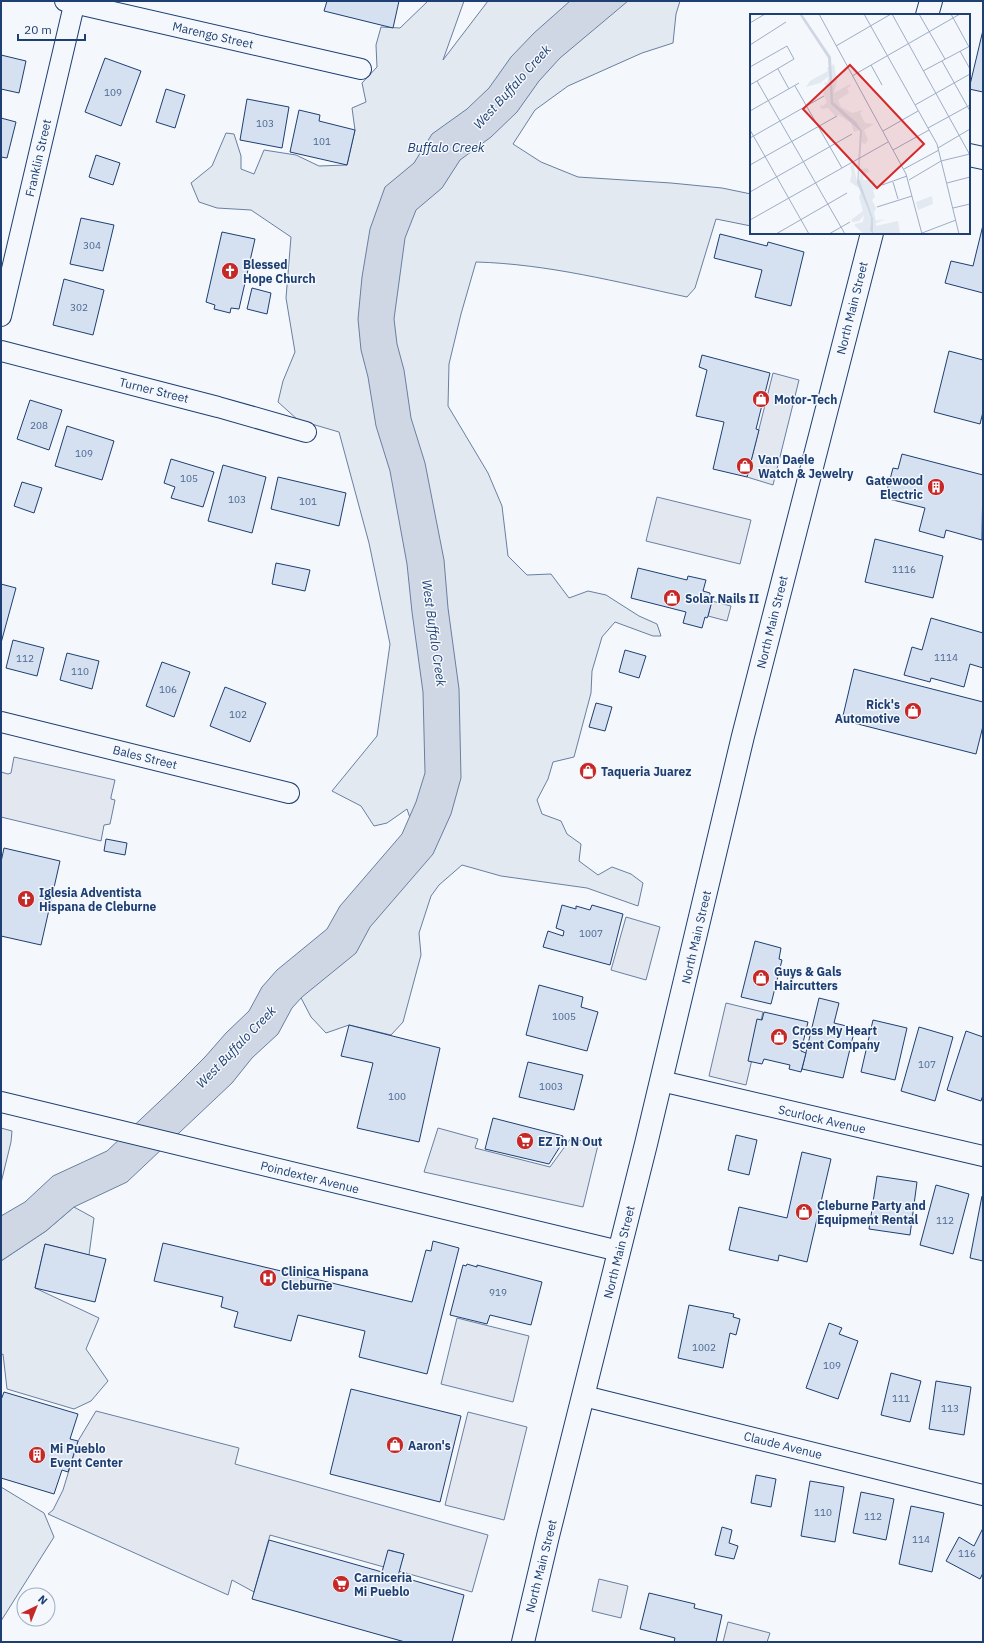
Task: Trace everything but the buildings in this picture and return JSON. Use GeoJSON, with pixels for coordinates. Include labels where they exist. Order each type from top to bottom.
{"type":"FeatureCollection","features":[{"type":"Feature","properties":{"kind":"main road"},"geometry":{"type":"LineString","coordinates":[[927,14],[931,1]]}},
{"type":"Feature","properties":{"kind":"main road"},"geometry":{"type":"LineString","coordinates":[[970,155],[983,158]]}},
{"type":"Feature","properties":{"kind":"main road","name":"North Main Street"},"geometry":{"type":"LineString","coordinates":[[523,1642],[661,1081],[747,721],[872,234]]}},
{"type":"Feature","properties":{"kind":"street","name":"Marengo Street"},"geometry":{"type":"LineString","coordinates":[[72,2],[361,70]]}},
{"type":"Feature","properties":{"kind":"street","name":"Franklin Street"},"geometry":{"type":"LineString","coordinates":[[1,316],[72,2]]}},
{"type":"Feature","properties":{"kind":"street","name":"Turner Street"},"geometry":{"type":"LineString","coordinates":[[1,351],[218,407],[306,432]]}},
{"type":"Feature","properties":{"kind":"street","name":"Bales Street"},"geometry":{"type":"LineString","coordinates":[[1,722],[289,793]]}},
{"type":"Feature","properties":{"kind":"street","name":"Scurlock Avenue"},"geometry":{"type":"LineString","coordinates":[[661,1081],[983,1156]]}},
{"type":"Feature","properties":{"kind":"street","name":"Poindexter Avenue"},"geometry":{"type":"LineString","coordinates":[[1,1102],[189,1146],[391,1197],[619,1251]]}},
{"type":"Feature","properties":{"kind":"street","name":"Claude Avenue"},"geometry":{"type":"LineString","coordinates":[[584,1396],[983,1495]]}},
{"type":"Feature","properties":{"kind":"shaded area"},"geometry":{"type":"Polygon","coordinates":[[[428,1],[464,1],[443,60],[488,1],[680,1],[676,14],[673,43],[642,53],[568,86],[535,110],[513,144],[541,162],[578,177],[671,183],[722,188],[750,194],[750,226],[716,219],[695,288],[687,297],[556,270],[503,263],[476,262],[449,364],[448,406],[488,473],[502,506],[508,556],[527,575],[551,574],[569,598],[588,591],[606,595],[639,616],[657,624],[661,636],[653,636],[615,622],[602,637],[592,671],[591,693],[574,757],[553,762],[548,779],[537,800],[542,814],[561,821],[567,834],[581,844],[579,861],[598,875],[612,867],[631,874],[643,883],[638,906],[587,888],[501,876],[462,865],[439,885],[431,896],[419,933],[421,955],[403,1022],[391,1035],[349,1025],[326,1033],[311,1017],[299,994],[413,827],[407,809],[387,823],[374,826],[361,806],[332,791],[377,736],[390,644],[369,543],[339,432],[298,420],[278,402],[283,381],[295,352],[286,298],[291,237],[251,210],[217,208],[199,202],[191,183],[212,166],[226,133],[234,134],[241,156],[241,169],[254,174],[264,150],[296,155],[319,166],[347,165],[355,130],[352,108],[366,102],[362,83],[377,67],[376,45],[381,27],[400,28],[428,1]]]}},
{"type":"Feature","properties":{"kind":"shaded area"},"geometry":{"type":"Polygon","coordinates":[[[773,373],[799,380],[773,485],[747,477],[773,373]]]}},
{"type":"Feature","properties":{"kind":"shaded area"},"geometry":{"type":"Polygon","coordinates":[[[657,497],[751,520],[740,564],[646,541],[657,497]]]}},
{"type":"Feature","properties":{"kind":"shaded area"},"geometry":{"type":"Polygon","coordinates":[[[712,601],[731,606],[727,621],[708,616],[712,601]]]}},
{"type":"Feature","properties":{"kind":"shaded area"},"geometry":{"type":"Polygon","coordinates":[[[14,757],[115,780],[111,799],[115,800],[110,824],[104,825],[101,841],[1,817],[1,772],[8,774],[11,773],[14,757]]]}},
{"type":"Feature","properties":{"kind":"shaded area"},"geometry":{"type":"Polygon","coordinates":[[[626,917],[660,927],[646,980],[611,970],[626,917]]]}},
{"type":"Feature","properties":{"kind":"shaded area"},"geometry":{"type":"Polygon","coordinates":[[[726,1003],[763,1012],[746,1085],[709,1076],[726,1003]]]}},
{"type":"Feature","properties":{"kind":"shaded area"},"geometry":{"type":"Polygon","coordinates":[[[1,1128],[12,1131],[11,1142],[1,1183],[1,1128]]]}},
{"type":"Feature","properties":{"kind":"shaded area"},"geometry":{"type":"Polygon","coordinates":[[[438,1128],[478,1139],[475,1148],[550,1167],[571,1138],[598,1145],[583,1207],[424,1172],[438,1128]]]}},
{"type":"Feature","properties":{"kind":"shaded area"},"geometry":{"type":"Polygon","coordinates":[[[74,1207],[94,1218],[89,1255],[45,1244],[35,1288],[99,1318],[86,1349],[108,1381],[91,1401],[74,1409],[7,1389],[3,1354],[1,1355],[1,1261],[46,1231],[74,1207]]]}},
{"type":"Feature","properties":{"kind":"shaded area"},"geometry":{"type":"Polygon","coordinates":[[[457,1318],[529,1336],[513,1402],[441,1384],[457,1318]]]}},
{"type":"Feature","properties":{"kind":"shaded area"},"geometry":{"type":"Polygon","coordinates":[[[96,1411],[239,1448],[235,1464],[488,1535],[472,1592],[399,1571],[404,1554],[389,1550],[384,1567],[270,1535],[254,1592],[232,1580],[228,1595],[48,1514],[53,1510],[63,1490],[78,1441],[96,1411]]]}},
{"type":"Feature","properties":{"kind":"shaded area"},"geometry":{"type":"Polygon","coordinates":[[[468,1412],[527,1427],[504,1520],[445,1505],[468,1412]]]}},
{"type":"Feature","properties":{"kind":"shaded area"},"geometry":{"type":"Polygon","coordinates":[[[1,1487],[44,1513],[54,1537],[22,1587],[16,1587],[16,1597],[1,1621],[1,1487]]]}},
{"type":"Feature","properties":{"kind":"shaded area"},"geometry":{"type":"Polygon","coordinates":[[[599,1579],[628,1586],[621,1618],[592,1611],[599,1579]]]}},
{"type":"Feature","properties":{"kind":"shaded area"},"geometry":{"type":"Polygon","coordinates":[[[728,1622],[770,1633],[767,1642],[723,1642],[728,1622]]]}},
{"type":"Feature","properties":{"kind":"water","name":"Buffalo Creek"},"geometry":{"type":"Polygon","coordinates":[[[570,1],[628,1],[560,58],[539,81],[517,112],[491,137],[460,160],[442,188],[416,210],[405,238],[394,319],[397,344],[404,370],[411,418],[425,463],[444,560],[448,608],[459,689],[461,778],[451,814],[433,854],[370,927],[356,953],[302,997],[292,1008],[278,1034],[252,1058],[232,1083],[127,1182],[74,1207],[46,1231],[1,1261],[1,1216],[25,1202],[53,1176],[107,1151],[177,1085],[249,1011],[262,987],[277,970],[327,929],[340,906],[402,834],[416,802],[425,773],[423,692],[407,564],[390,471],[376,426],[368,377],[361,350],[358,319],[362,277],[370,229],[385,187],[414,163],[432,134],[467,109],[489,88],[511,57],[534,33],[570,1]]]}},
{"type":"Feature","properties":{"kind":"place","name":"Blessed Hope Church"},"geometry":{"type":"Point","coordinates":[230,271]}},
{"type":"Feature","properties":{"kind":"place","name":"Motor-Tech"},"geometry":{"type":"Point","coordinates":[761,399]}},
{"type":"Feature","properties":{"kind":"place","name":"Van Daele Watch & Jewelry"},"geometry":{"type":"Point","coordinates":[745,466]}},
{"type":"Feature","properties":{"kind":"place","name":"Gatewood Electric"},"geometry":{"type":"Point","coordinates":[936,487]}},
{"type":"Feature","properties":{"kind":"place","name":"Solar Nails II"},"geometry":{"type":"Point","coordinates":[672,598]}},
{"type":"Feature","properties":{"kind":"place","name":"Rick's Automotive"},"geometry":{"type":"Point","coordinates":[913,711]}},
{"type":"Feature","properties":{"kind":"place","name":"Taqueria Juarez"},"geometry":{"type":"Point","coordinates":[588,771]}},
{"type":"Feature","properties":{"kind":"place","name":"Iglesia Adventista Hispana de Cleburne"},"geometry":{"type":"Point","coordinates":[26,899]}},
{"type":"Feature","properties":{"kind":"place","name":"Guys & Gals Haircutters"},"geometry":{"type":"Point","coordinates":[761,978]}},
{"type":"Feature","properties":{"kind":"place","name":"Cross My Heart Scent Company"},"geometry":{"type":"Point","coordinates":[779,1037]}},
{"type":"Feature","properties":{"kind":"place","name":"EZ In N Out"},"geometry":{"type":"Point","coordinates":[525,1141]}},
{"type":"Feature","properties":{"kind":"place","name":"Cleburne Party and Equipment Rental"},"geometry":{"type":"Point","coordinates":[804,1212]}},
{"type":"Feature","properties":{"kind":"place","name":"Clinica Hispana Cleburne"},"geometry":{"type":"Point","coordinates":[268,1278]}},
{"type":"Feature","properties":{"kind":"place","name":"Aaron's"},"geometry":{"type":"Point","coordinates":[395,1445]}},
{"type":"Feature","properties":{"kind":"place","name":"Mi Pueblo Event Center"},"geometry":{"type":"Point","coordinates":[37,1455]}},
{"type":"Feature","properties":{"kind":"place","name":"Carniceria Mi Pueblo"},"geometry":{"type":"Point","coordinates":[341,1584]}},
{"type":"Feature","properties":{"kind":"water label","name":"West Buffalo Creek"},"geometry":{"type":"Point","coordinates":[512,87]}},
{"type":"Feature","properties":{"kind":"water label","name":"West Buffalo Creek"},"geometry":{"type":"Point","coordinates":[434,633]}},
{"type":"Feature","properties":{"kind":"water label","name":"West Buffalo Creek"},"geometry":{"type":"Point","coordinates":[236,1047]}}]}
